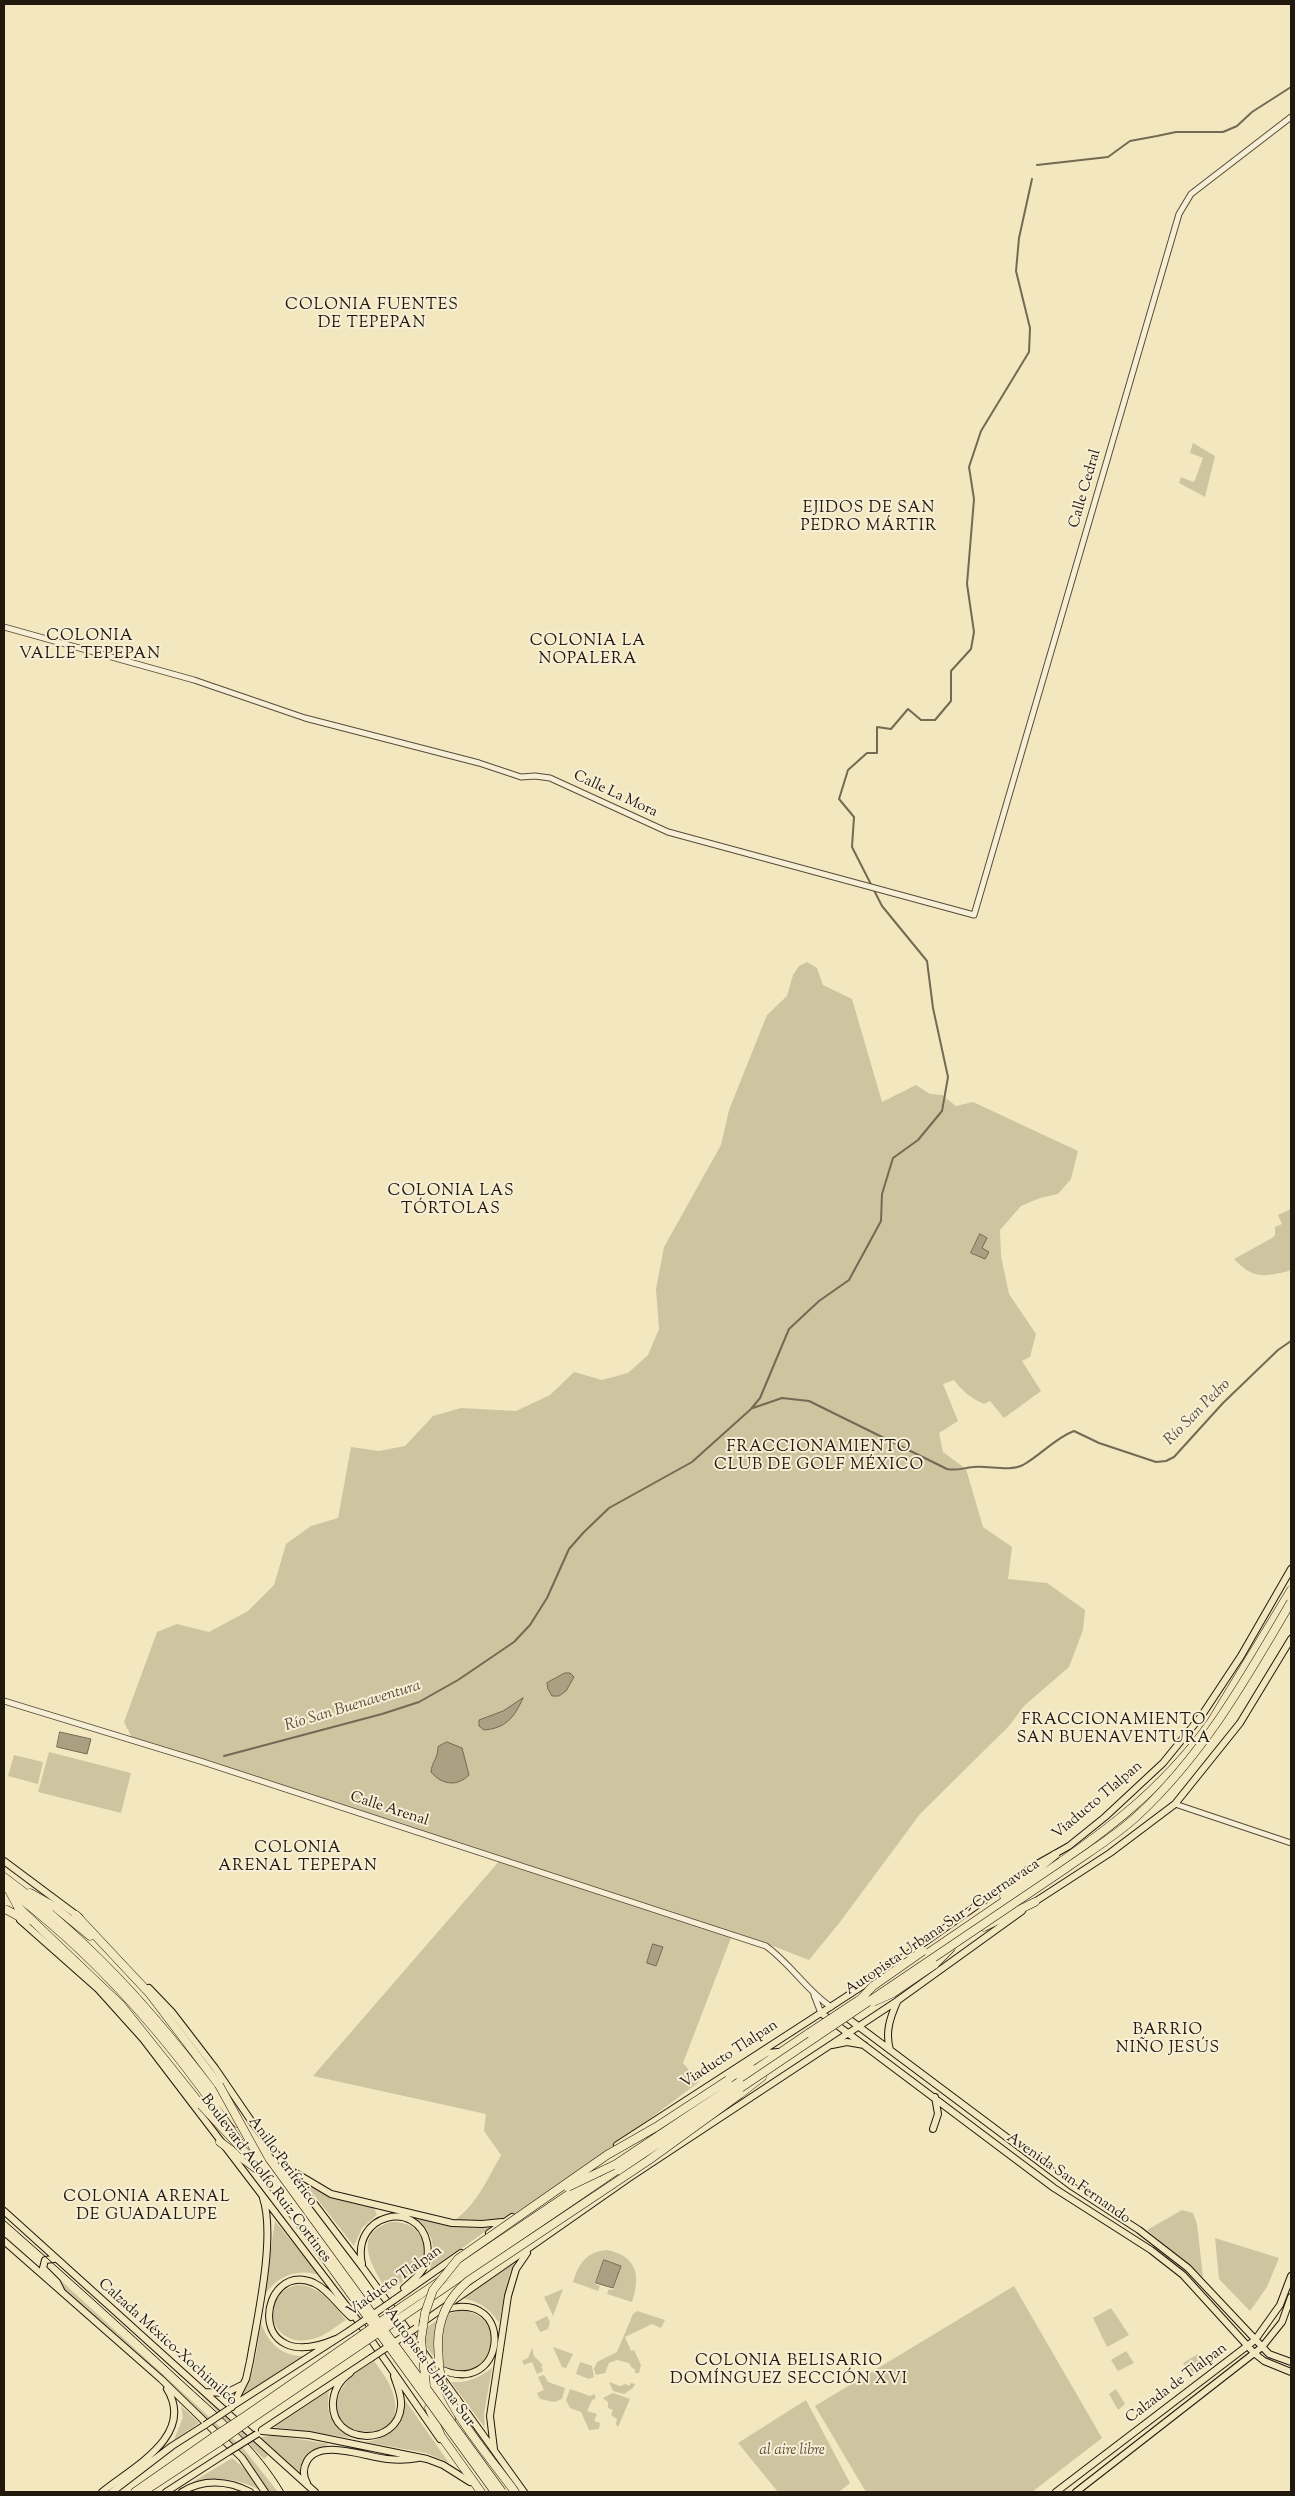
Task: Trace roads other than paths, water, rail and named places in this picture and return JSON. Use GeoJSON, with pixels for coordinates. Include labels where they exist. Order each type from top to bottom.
{"type":"FeatureCollection","features":[{"type":"Feature","properties":{"kind":"highway","name":"Viaducto Tlalpan"},"geometry":{"type":"LineString","coordinates":[[143,2492],[673,2124],[951,1948],[971,1929],[1107,1830],[1165,1779],[1211,1722],[1291,1590]]}},
{"type":"Feature","properties":{"kind":"highway","name":"Autopista Urbana Sur - Cuernavaca"},"geometry":{"type":"LineString","coordinates":[[864,2002],[1116,1826],[1152,1795],[1211,1727],[1291,1595]]}},
{"type":"Feature","properties":{"kind":"highway","name":"Autopista Urbana Sur - Cuernavaca"},"geometry":{"type":"LineString","coordinates":[[618,2167],[1065,1869],[1136,1818],[1174,1779],[1213,1730],[1291,1602]]}},
{"type":"Feature","properties":{"kind":"highway","name":"Viaducto Tlalpan"},"geometry":{"type":"LineString","coordinates":[[864,2002],[949,1938],[971,1929],[1121,1830],[1174,1783],[1235,1702],[1291,1606]]}},
{"type":"Feature","properties":{"kind":"highway"},"geometry":{"type":"LineString","coordinates":[[971,1929],[988,1907],[1055,1855]]}},
{"type":"Feature","properties":{"kind":"highway","name":"Anillo Periférico"},"geometry":{"type":"LineString","coordinates":[[4,1877],[107,1964],[177,2042],[506,2492]]}},
{"type":"Feature","properties":{"kind":"highway"},"geometry":{"type":"LineString","coordinates":[[6,1888],[18,1907],[126,2012],[192,2095],[259,2166]]}},
{"type":"Feature","properties":{"kind":"highway","name":"Anillo Periférico"},"geometry":{"type":"LineString","coordinates":[[6,1888],[87,1955],[138,2008],[197,2080],[491,2492]]}},
{"type":"Feature","properties":{"kind":"highway"},"geometry":{"type":"LineString","coordinates":[[18,1888],[55,1908],[103,1946]]}},
{"type":"Feature","properties":{"kind":"highway"},"geometry":{"type":"LineString","coordinates":[[971,1929],[1035,1902]]}},
{"type":"Feature","properties":{"kind":"highway"},"geometry":{"type":"LineString","coordinates":[[6,1908],[47,1934]]}},
{"type":"Feature","properties":{"kind":"highway"},"geometry":{"type":"LineString","coordinates":[[76,1915],[150,1994],[198,2055],[219,2085],[259,2166]]}},
{"type":"Feature","properties":{"kind":"highway"},"geometry":{"type":"LineString","coordinates":[[864,2002],[873,1986],[923,1951],[949,1938]]}},
{"type":"Feature","properties":{"kind":"highway"},"geometry":{"type":"LineString","coordinates":[[864,2002],[893,1993],[934,1965],[951,1948]]}},
{"type":"Feature","properties":{"kind":"highway"},"geometry":{"type":"LineString","coordinates":[[479,2492],[444,2441],[431,2414],[425,2381],[422,2340],[424,2313],[433,2290],[458,2259],[619,2148],[656,2127],[728,2080],[809,2037]]}},
{"type":"Feature","properties":{"kind":"highway","name":"Viaducto Tlalpan"},"geometry":{"type":"LineString","coordinates":[[404,2310],[779,2063],[809,2037]]}},
{"type":"Feature","properties":{"kind":"highway"},"geometry":{"type":"LineString","coordinates":[[515,2492],[449,2398],[439,2367],[438,2333],[445,2308],[462,2286],[649,2160],[740,2094],[779,2063]]}},
{"type":"Feature","properties":{"kind":"highway"},"geometry":{"type":"LineString","coordinates":[[674,2148],[684,2131],[699,2115]]}},
{"type":"Feature","properties":{"kind":"highway"},"geometry":{"type":"LineString","coordinates":[[616,2146],[673,2124]]}},
{"type":"Feature","properties":{"kind":"highway"},"geometry":{"type":"LineString","coordinates":[[220,2142],[259,2166]]}},
{"type":"Feature","properties":{"kind":"highway","name":"Autopista Urbana Sur"},"geometry":{"type":"LineString","coordinates":[[259,2166],[495,2492]]}},
{"type":"Feature","properties":{"kind":"highway","name":"Autopista Urbana Sur"},"geometry":{"type":"LineString","coordinates":[[259,2166],[502,2492]]}},
{"type":"Feature","properties":{"kind":"highway"},"geometry":{"type":"LineString","coordinates":[[551,2195],[618,2167]]}},
{"type":"Feature","properties":{"kind":"highway"},"geometry":{"type":"LineString","coordinates":[[532,2238],[618,2167]]}},
{"type":"Feature","properties":{"kind":"highway"},"geometry":{"type":"LineString","coordinates":[[456,2399],[462,2431]]}},
{"type":"Feature","properties":{"kind":"highway","name":"Viaducto Tlalpan"},"geometry":{"type":"LineString","coordinates":[[134,2492],[217,2439]]}},
{"type":"Feature","properties":{"kind":"main road","name":"Viaducto Tlalpan"},"geometry":{"type":"LineString","coordinates":[[112,2492],[172,2446],[349,2331],[505,2221],[616,2146],[831,2007],[1030,1868],[1055,1855],[1105,1817],[1163,1763],[1202,1715],[1241,1656],[1291,1569]]}},
{"type":"Feature","properties":{"kind":"main road"},"geometry":{"type":"LineString","coordinates":[[166,2492],[416,2328],[674,2148],[897,2001],[1035,1902],[1110,1853],[1175,1804],[1240,1723],[1291,1639]]}},
{"type":"Feature","properties":{"kind":"main road","name":"Boulevard Adolfo Ruiz Cortines"},"geometry":{"type":"LineString","coordinates":[[4,1861],[76,1915],[172,2012],[363,2268],[524,2492]]}},
{"type":"Feature","properties":{"kind":"main road","name":"Boulevard Adolfo Ruiz Cortines"},"geometry":{"type":"LineString","coordinates":[[6,1908],[98,1989],[143,2039],[358,2322],[470,2482],[479,2492]]}},
{"type":"Feature","properties":{"kind":"main road"},"geometry":{"type":"LineString","coordinates":[[890,2051],[887,2040],[888,2027],[897,2001]]}},
{"type":"Feature","properties":{"kind":"main road","name":"Avenida San Fernando"},"geometry":{"type":"LineString","coordinates":[[831,2007],[1073,2188],[1126,2222],[1188,2268],[1269,2354],[1291,2362]]}},
{"type":"Feature","properties":{"kind":"main road","name":"Avenida San Fernando"},"geometry":{"type":"LineString","coordinates":[[821,2013],[935,2096],[1028,2169],[1150,2250],[1183,2275],[1254,2353],[1264,2361],[1291,2372]]}},
{"type":"Feature","properties":{"kind":"main road"},"geometry":{"type":"LineString","coordinates":[[829,2045],[847,2042],[866,2046]]}},
{"type":"Feature","properties":{"kind":"main road"},"geometry":{"type":"LineString","coordinates":[[703,2089],[716,2085],[768,2053],[778,2052]]}},
{"type":"Feature","properties":{"kind":"main road"},"geometry":{"type":"LineString","coordinates":[[933,2129],[938,2114],[938,2104],[935,2096]]}},
{"type":"Feature","properties":{"kind":"main road"},"geometry":{"type":"LineString","coordinates":[[1028,2169],[1039,2162]]}},
{"type":"Feature","properties":{"kind":"main road"},"geometry":{"type":"LineString","coordinates":[[284,2164],[298,2176],[331,2194],[452,2223],[482,2224],[505,2221]]}},
{"type":"Feature","properties":{"kind":"main road"},"geometry":{"type":"LineString","coordinates":[[230,2408],[244,2384],[250,2367],[268,2221],[260,2193]]}},
{"type":"Feature","properties":{"kind":"main road"},"geometry":{"type":"LineString","coordinates":[[377,2205],[385,2219]]}},
{"type":"Feature","properties":{"kind":"main road","name":"Calzada México-Xochimilco"},"geometry":{"type":"LineString","coordinates":[[4,2211],[315,2492]]}},
{"type":"Feature","properties":{"kind":"main road"},"geometry":{"type":"LineString","coordinates":[[363,2268],[360,2255],[363,2236],[375,2223],[385,2219],[401,2217],[414,2222],[424,2235],[429,2256],[424,2269],[396,2299]]}},
{"type":"Feature","properties":{"kind":"main road"},"geometry":{"type":"LineString","coordinates":[[1122,2232],[1121,2225],[1126,2222]]}},
{"type":"Feature","properties":{"kind":"main road","name":"Calzada México-Xochimilco"},"geometry":{"type":"LineString","coordinates":[[4,2241],[161,2379],[242,2458],[264,2492]]}},
{"type":"Feature","properties":{"kind":"main road"},"geometry":{"type":"LineString","coordinates":[[495,2452],[491,2436],[490,2416],[508,2296],[516,2268],[530,2248]]}},
{"type":"Feature","properties":{"kind":"main road"},"geometry":{"type":"LineString","coordinates":[[56,2260],[48,2259],[44,2262],[43,2268],[58,2282],[62,2292]]}},
{"type":"Feature","properties":{"kind":"main road","name":"Calzada de Tlalpan"},"geometry":{"type":"LineString","coordinates":[[1056,2492],[1255,2340],[1280,2305],[1291,2276]]}},
{"type":"Feature","properties":{"kind":"main road"},"geometry":{"type":"LineString","coordinates":[[336,2339],[304,2348],[295,2348],[284,2343],[275,2335],[268,2319],[268,2307],[273,2296],[290,2283],[311,2282],[324,2289],[345,2312],[358,2322]]}},
{"type":"Feature","properties":{"kind":"main road","name":"Calzada de Tlalpan"},"geometry":{"type":"LineString","coordinates":[[1076,2492],[1262,2347],[1282,2322],[1291,2297]]}},
{"type":"Feature","properties":{"kind":"main road"},"geometry":{"type":"LineString","coordinates":[[433,2366],[458,2375],[475,2372],[489,2361],[496,2341],[491,2322],[479,2311],[459,2307],[436,2313]]}},
{"type":"Feature","properties":{"kind":"main road"},"geometry":{"type":"LineString","coordinates":[[350,2372],[339,2384],[335,2394],[334,2416],[345,2430],[354,2434],[369,2436],[387,2431],[398,2418],[401,2401],[394,2372]]}},
{"type":"Feature","properties":{"kind":"main road"},"geometry":{"type":"LineString","coordinates":[[102,2492],[157,2450],[170,2433],[173,2417],[171,2398],[161,2379]]}},
{"type":"Feature","properties":{"kind":"main road"},"geometry":{"type":"LineString","coordinates":[[201,2390],[221,2394],[235,2390],[244,2384]]}},
{"type":"Feature","properties":{"kind":"main road"},"geometry":{"type":"LineString","coordinates":[[259,2432],[309,2435],[422,2458],[438,2462],[470,2482]]}},
{"type":"Feature","properties":{"kind":"main road"},"geometry":{"type":"LineString","coordinates":[[309,2486],[304,2476],[305,2464],[311,2455],[320,2450],[328,2449],[386,2459],[422,2458]]}},
{"type":"Feature","properties":{"kind":"main road"},"geometry":{"type":"LineString","coordinates":[[182,2492],[196,2485],[215,2483],[234,2485],[250,2492]]}},
{"type":"Feature","properties":{"kind":"street","name":"Calle Cedral"},"geometry":{"type":"LineString","coordinates":[[974,915],[1179,214],[1191,194],[1291,117]]}},
{"type":"Feature","properties":{"kind":"street","name":"Calle La Mora"},"geometry":{"type":"LineString","coordinates":[[4,627],[194,680],[305,718],[467,760],[521,777],[550,778],[661,830],[974,915]]}},
{"type":"Feature","properties":{"kind":"street","name":"Calle Arenal"},"geometry":{"type":"LineString","coordinates":[[4,1700],[200,1761],[766,1946],[782,1958],[814,1995]]}},
{"type":"Feature","properties":{"kind":"street"},"geometry":{"type":"LineString","coordinates":[[1175,1804],[1291,1843]]}},
{"type":"Feature","properties":{"kind":"street"},"geometry":{"type":"LineString","coordinates":[[814,1995],[831,2007]]}},
{"type":"Feature","properties":{"kind":"street"},"geometry":{"type":"LineString","coordinates":[[814,1995],[821,2013]]}},
{"type":"Feature","properties":{"kind":"waterway"},"geometry":{"type":"LineString","coordinates":[[1037,165],[1108,157],[1130,141],[1176,132],[1223,132],[1237,126],[1252,112],[1291,87]]}},
{"type":"Feature","properties":{"kind":"waterway","name":"Río San Buenaventura"},"geometry":{"type":"LineString","coordinates":[[224,1756],[382,1714],[419,1702],[458,1680],[514,1642],[530,1625],[547,1598],[569,1549],[584,1532],[609,1508],[692,1462],[751,1409],[760,1398],[789,1329],[819,1301],[849,1280],[881,1221],[882,1194],[893,1158],[918,1140],[942,1111],[948,1077],[933,1008],[927,961],[882,906],[852,847],[854,817],[839,799],[848,770],[867,753],[877,753],[877,727],[891,729],[908,709],[921,720],[935,720],[951,701],[951,671],[971,649],[974,632],[967,584],[974,499],[969,467],[981,431],[1029,352],[1030,328],[1016,271],[1019,238],[1032,179]]}},
{"type":"Feature","properties":{"kind":"waterway","name":"Río San Pedro"},"geometry":{"type":"LineString","coordinates":[[753,1408],[782,1398],[809,1401],[951,1470],[969,1467],[1017,1467],[1030,1461],[1061,1438],[1074,1431],[1099,1443],[1156,1462],[1166,1461],[1174,1457],[1223,1403],[1278,1350],[1291,1341]]}},
{"type":"Feature","properties":{"kind":"tram line"},"geometry":{"type":"LineString","coordinates":[[4,2220],[222,2418],[262,2460],[284,2492]]}},
{"type":"Feature","properties":{"kind":"district","name":"COLONIA FUENTES DE TEPEPAN"},"geometry":{"type":"Point","coordinates":[372,315]}},
{"type":"Feature","properties":{"kind":"district","name":"EJIDOS DE SAN PEDRO MÁRTIR"},"geometry":{"type":"Point","coordinates":[869,518]}},
{"type":"Feature","properties":{"kind":"district","name":"COLONIA VALLE TEPEPAN"},"geometry":{"type":"Point","coordinates":[90,646]}},
{"type":"Feature","properties":{"kind":"district","name":"COLONIA LA NOPALERA"},"geometry":{"type":"Point","coordinates":[588,651]}},
{"type":"Feature","properties":{"kind":"district","name":"COLONIA LAS TÓRTOLAS"},"geometry":{"type":"Point","coordinates":[451,1201]}},
{"type":"Feature","properties":{"kind":"district","name":"FRACCIONAMIENTO CLUB DE GOLF MÉXICO"},"geometry":{"type":"Point","coordinates":[819,1457]}},
{"type":"Feature","properties":{"kind":"district","name":"FRACCIONAMIENTO SAN BUENAVENTURA"},"geometry":{"type":"Point","coordinates":[1114,1730]}},
{"type":"Feature","properties":{"kind":"district","name":"COLONIA ARENAL TEPEPAN"},"geometry":{"type":"Point","coordinates":[298,1858]}},
{"type":"Feature","properties":{"kind":"district","name":"BARRIO NIÑO JESÚS"},"geometry":{"type":"Point","coordinates":[1168,2040]}},
{"type":"Feature","properties":{"kind":"district","name":"COLONIA ARENAL DE GUADALUPE"},"geometry":{"type":"Point","coordinates":[147,2207]}},
{"type":"Feature","properties":{"kind":"district","name":"COLONIA BELISARIO DOMÍNGUEZ SECCIÓN XVI"},"geometry":{"type":"Point","coordinates":[789,2371]}},
{"type":"Feature","properties":{"kind":"park label","name":"al aire libre"},"geometry":{"type":"Point","coordinates":[792,2451]}}]}
